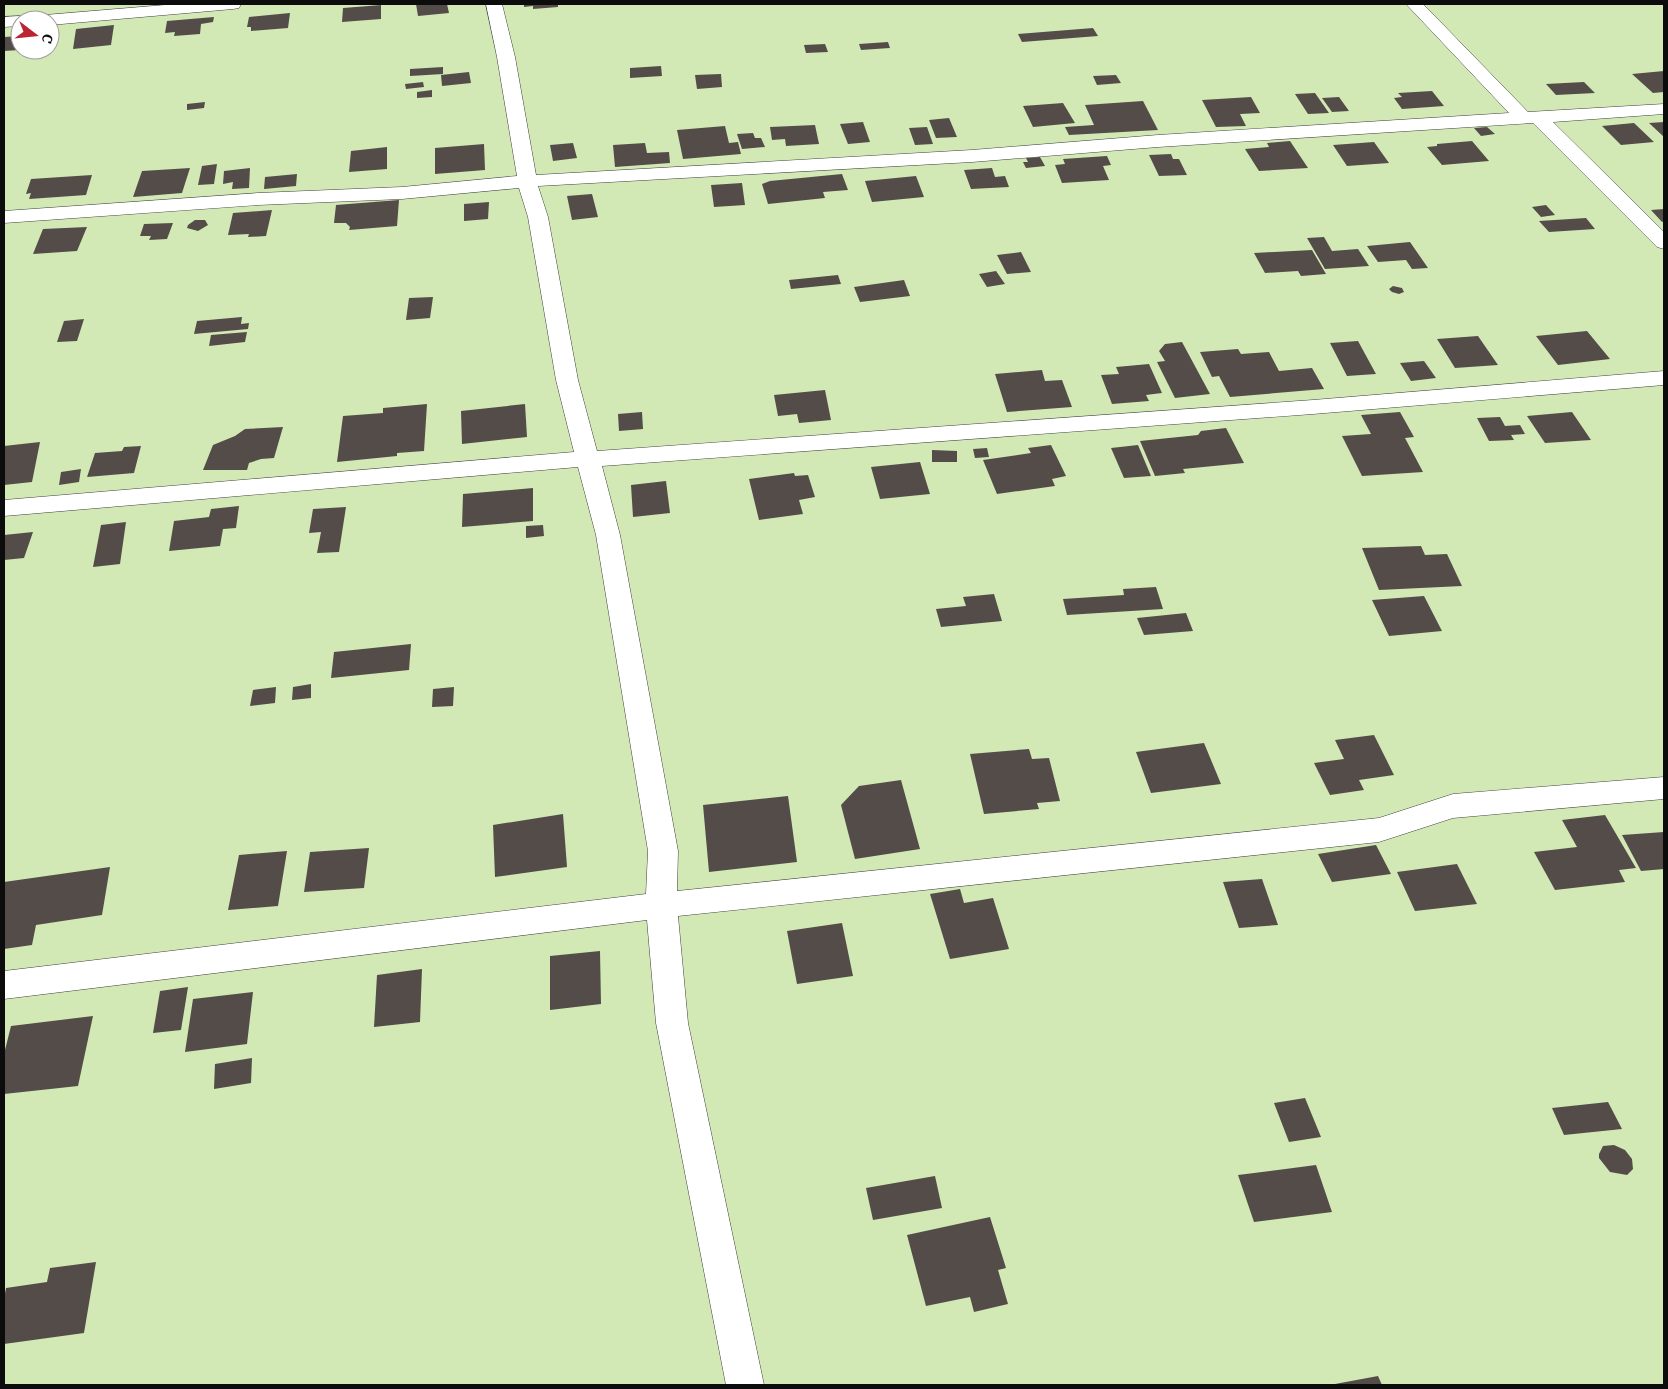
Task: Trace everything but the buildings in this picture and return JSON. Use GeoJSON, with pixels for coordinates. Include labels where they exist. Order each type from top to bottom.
{"type":"FeatureCollection","features":[{"type":"Feature","properties":{"kind":"street"},"geometry":{"type":"LineString","coordinates":[[60,19],[232,4]]}},
{"type":"Feature","properties":{"kind":"street"},"geometry":{"type":"LineString","coordinates":[[494,4],[506,56],[527,181],[538,217],[567,380],[586,459],[608,535],[663,851],[661,905],[672,1023],[745,1385]]}},
{"type":"Feature","properties":{"kind":"street"},"geometry":{"type":"LineString","coordinates":[[1414,4],[1531,118],[1664,243]]}},
{"type":"Feature","properties":{"kind":"street"},"geometry":{"type":"LineString","coordinates":[[4,217],[258,199],[402,193],[527,181],[972,156],[1158,141],[1664,109]]}},
{"type":"Feature","properties":{"kind":"street"},"geometry":{"type":"LineString","coordinates":[[4,508],[586,459],[1313,407],[1664,378]]}},
{"type":"Feature","properties":{"kind":"street"},"geometry":{"type":"LineString","coordinates":[[4,985],[661,905],[1379,830],[1453,806],[1664,788]]}},
{"type":"Feature","properties":{"kind":"green space"},"geometry":{"type":"Polygon","coordinates":[[[4,4],[1664,4],[1664,1385],[4,1385],[4,4]]]}}]}
